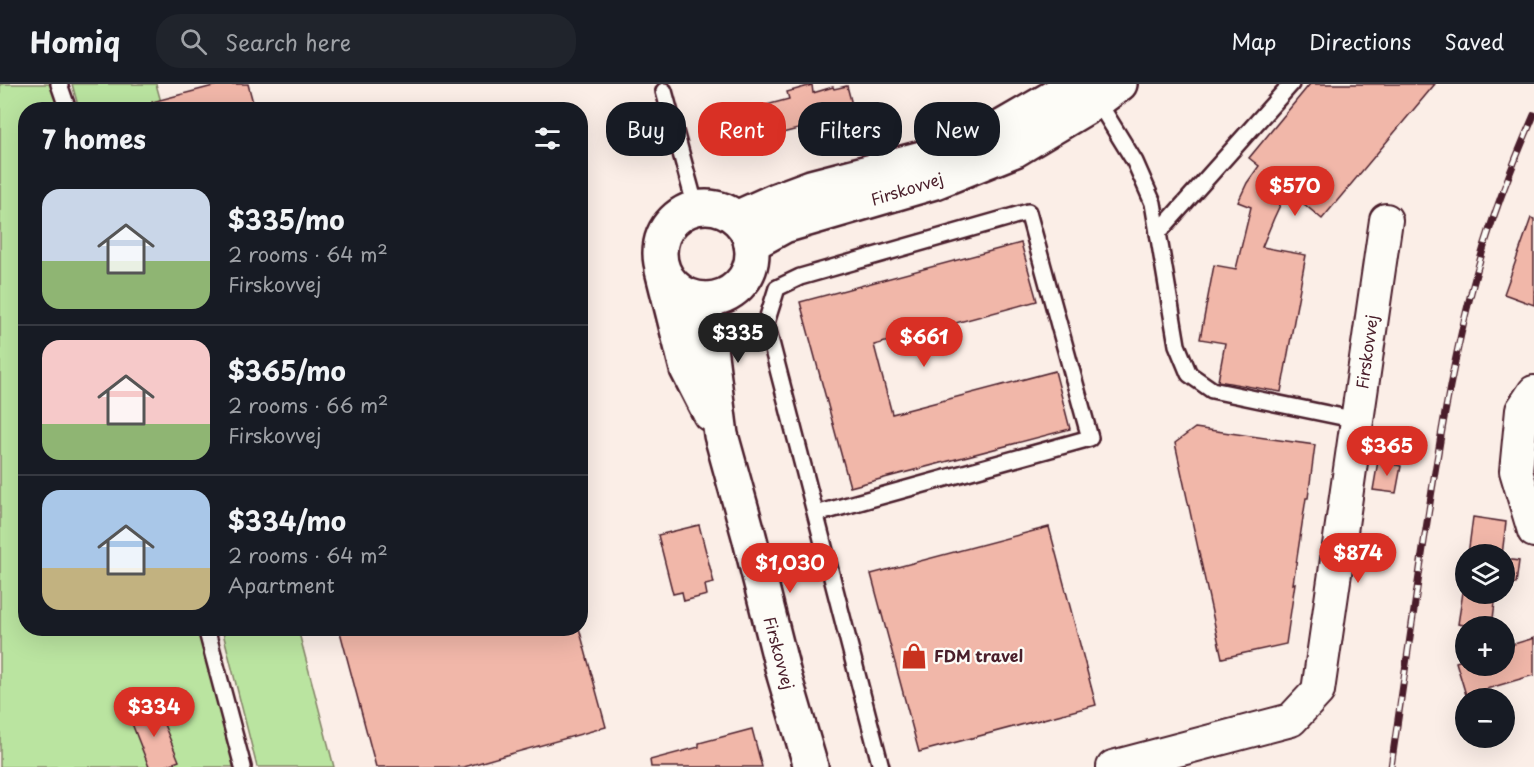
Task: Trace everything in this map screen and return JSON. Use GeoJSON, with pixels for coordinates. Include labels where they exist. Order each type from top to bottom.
{"type":"FeatureCollection","features":[{"type":"Feature","properties":{"kind":"street","name":"Firskovvej"},"geometry":{"type":"LineString","coordinates":[[744,231],[784,226],[935,182],[1015,150],[1095,88]]}},
{"type":"Feature","properties":{"kind":"street"},"geometry":{"type":"LineString","coordinates":[[710,207],[724,211],[744,231],[752,258],[748,271],[741,283],[718,298],[691,297],[679,291],[662,269],[660,247],[663,236],[675,218],[685,212],[710,207]]}},
{"type":"Feature","properties":{"kind":"street","name":"Firskovvej"},"geometry":{"type":"LineString","coordinates":[[1113,767],[1291,720],[1318,691],[1386,220]]}},
{"type":"Feature","properties":{"kind":"street","name":"Firskovvej"},"geometry":{"type":"LineString","coordinates":[[662,269],[687,369],[721,435]]}},
{"type":"Feature","properties":{"kind":"street","name":"Firskovvej"},"geometry":{"type":"LineString","coordinates":[[704,299],[721,435],[784,675],[811,767]]}},
{"type":"Feature","properties":{"kind":"street"},"geometry":{"type":"LineString","coordinates":[[1534,392],[1522,410],[1516,471],[1534,531]]}},
{"type":"Feature","properties":{"kind":"lane"},"geometry":{"type":"LineString","coordinates":[[59,84],[65,102]]}},
{"type":"Feature","properties":{"kind":"lane"},"geometry":{"type":"LineString","coordinates":[[1158,233],[1291,84]]}},
{"type":"Feature","properties":{"kind":"lane"},"geometry":{"type":"LineString","coordinates":[[1095,88],[1135,162],[1152,203],[1177,345],[1189,374],[1212,390],[1357,420]]}},
{"type":"Feature","properties":{"kind":"lane"},"geometry":{"type":"LineString","coordinates":[[664,91],[696,208]]}},
{"type":"Feature","properties":{"kind":"lane"},"geometry":{"type":"LineString","coordinates":[[816,514],[1090,438],[1028,212],[800,277],[777,288],[766,323],[881,767]]}},
{"type":"Feature","properties":{"kind":"lane"},"geometry":{"type":"LineString","coordinates":[[208,636],[243,767]]}},
{"type":"Feature","properties":{"kind":"green space"},"geometry":{"type":"Polygon","coordinates":[[[0,84],[67,84],[67,102],[18,102],[18,636],[200,636],[236,767],[0,767],[0,84]]]}},
{"type":"Feature","properties":{"kind":"green space"},"geometry":{"type":"Polygon","coordinates":[[[72,84],[156,84],[161,102],[77,102],[72,84]]]}},
{"type":"Feature","properties":{"kind":"green space"},"geometry":{"type":"Polygon","coordinates":[[[224,636],[300,636],[334,767],[257,767],[224,636]]]}},
{"type":"Feature","properties":{"kind":"building"},"geometry":{"type":"Polygon","coordinates":[[[221,84],[248,84],[253,102],[152,102],[221,84]]]}},
{"type":"Feature","properties":{"kind":"building"},"geometry":{"type":"Polygon","coordinates":[[[1310,84],[1435,84],[1322,219],[1287,190],[1262,247],[1306,255],[1281,392],[1218,381],[1225,343],[1200,339],[1214,265],[1236,269],[1251,207],[1238,202],[1259,166],[1249,158],[1310,84]]]}},
{"type":"Feature","properties":{"kind":"building"},"geometry":{"type":"Polygon","coordinates":[[[812,85],[813,93],[833,87],[834,89],[847,86],[851,102],[798,102],[798,129],[786,132],[786,102],[778,102],[789,99],[787,92],[812,85]]]}},
{"type":"Feature","properties":{"kind":"building"},"geometry":{"type":"Polygon","coordinates":[[[1531,218],[1534,219],[1534,305],[1504,294],[1531,218]]]}},
{"type":"Feature","properties":{"kind":"building"},"geometry":{"type":"Polygon","coordinates":[[[1021,243],[1037,301],[874,345],[892,414],[1055,371],[1070,429],[850,487],[800,302],[1021,243]]]}},
{"type":"Feature","properties":{"kind":"building"},"geometry":{"type":"Polygon","coordinates":[[[1195,428],[1315,445],[1286,644],[1222,658],[1175,443],[1195,428]]]}},
{"type":"Feature","properties":{"kind":"building"},"geometry":{"type":"Polygon","coordinates":[[[1378,461],[1401,466],[1396,493],[1373,490],[1378,461]]]}},
{"type":"Feature","properties":{"kind":"building"},"geometry":{"type":"Polygon","coordinates":[[[1473,517],[1506,522],[1503,544],[1469,544],[1473,517]]]}},
{"type":"Feature","properties":{"kind":"building"},"geometry":{"type":"Polygon","coordinates":[[[699,525],[714,583],[705,585],[707,595],[684,601],[682,592],[673,594],[658,535],[699,525]]]}},
{"type":"Feature","properties":{"kind":"building"},"geometry":{"type":"Polygon","coordinates":[[[1049,527],[1096,705],[919,752],[871,574],[1049,527]]]}},
{"type":"Feature","properties":{"kind":"building"},"geometry":{"type":"Polygon","coordinates":[[[1515,560],[1519,561],[1515,584],[1515,560]]]}},
{"type":"Feature","properties":{"kind":"building"},"geometry":{"type":"Polygon","coordinates":[[[1461,604],[1495,604],[1493,616],[1459,616],[1461,604]]]}},
{"type":"Feature","properties":{"kind":"building"},"geometry":{"type":"Polygon","coordinates":[[[341,636],[581,636],[606,727],[464,767],[376,767],[341,636]]]}},
{"type":"Feature","properties":{"kind":"building"},"geometry":{"type":"Polygon","coordinates":[[[1534,638],[1534,675],[1490,688],[1464,688],[1460,676],[1515,676],[1515,644],[1534,638]]]}},
{"type":"Feature","properties":{"kind":"building"},"geometry":{"type":"Polygon","coordinates":[[[156,705],[179,761],[163,767],[149,767],[129,716],[156,705]]]}},
{"type":"Feature","properties":{"kind":"building"},"geometry":{"type":"Polygon","coordinates":[[[752,729],[762,767],[651,767],[650,760],[699,747],[699,743],[752,729]]]}},
{"type":"Feature","properties":{"kind":"railway"},"geometry":{"type":"LineString","coordinates":[[1391,767],[1433,481],[1461,333],[1492,223],[1534,115]]}},
{"type":"Feature","properties":{"kind":"place","name":"FDM travel"},"geometry":{"type":"Point","coordinates":[914,656]}}]}
